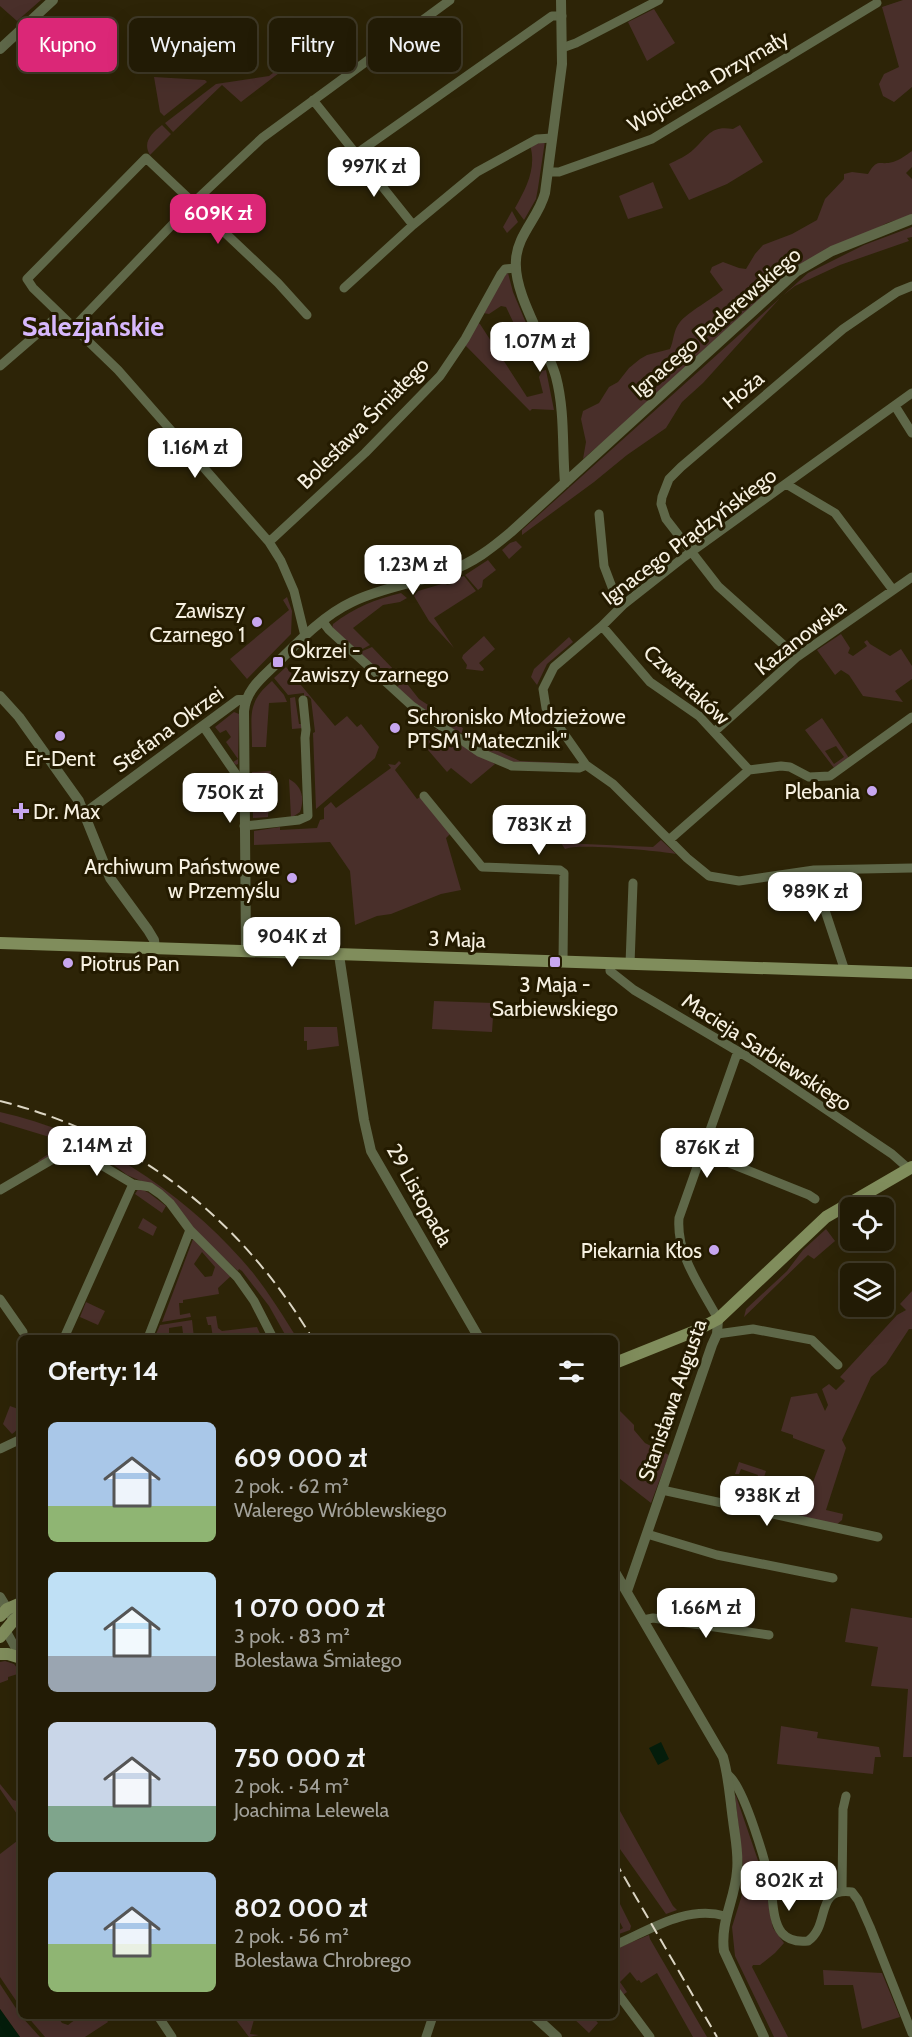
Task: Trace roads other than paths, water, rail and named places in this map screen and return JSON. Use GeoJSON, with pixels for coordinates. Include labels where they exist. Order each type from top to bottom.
{"type":"FeatureCollection","features":[{"type":"Feature","properties":{"kind":"main road","name":"3 Maja"},"geometry":{"type":"LineString","coordinates":[[0,943],[912,973]]}},
{"type":"Feature","properties":{"kind":"main road","name":"Stanisława Augusta"},"geometry":{"type":"LineString","coordinates":[[718,1319],[826,1218],[910,1168]]}},
{"type":"Feature","properties":{"kind":"main road"},"geometry":{"type":"LineString","coordinates":[[618,1362],[695,1331],[718,1319]]}},
{"type":"Feature","properties":{"kind":"main road"},"geometry":{"type":"LineString","coordinates":[[9,1622],[18,1608]]}},
{"type":"Feature","properties":{"kind":"main road"},"geometry":{"type":"LineString","coordinates":[[0,1654],[18,1657]]}},
{"type":"Feature","properties":{"kind":"street"},"geometry":{"type":"LineString","coordinates":[[0,49],[53,0]]}},
{"type":"Feature","properties":{"kind":"street"},"geometry":{"type":"LineString","coordinates":[[74,327],[193,203],[262,138],[450,0]]}},
{"type":"Feature","properties":{"kind":"street"},"geometry":{"type":"LineString","coordinates":[[561,0],[562,48],[548,172],[543,200],[519,246],[515,268],[520,290],[552,363],[557,380],[562,415],[565,483]]}},
{"type":"Feature","properties":{"kind":"street"},"geometry":{"type":"LineString","coordinates":[[562,48],[659,0]]}},
{"type":"Feature","properties":{"kind":"street","name":"Wojciecha Drzymały"},"geometry":{"type":"LineString","coordinates":[[548,172],[559,172],[652,139],[878,3]]}},
{"type":"Feature","properties":{"kind":"street"},"geometry":{"type":"LineString","coordinates":[[356,154],[552,16],[562,16]]}},
{"type":"Feature","properties":{"kind":"street"},"geometry":{"type":"LineString","coordinates":[[313,100],[413,225]]}},
{"type":"Feature","properties":{"kind":"street"},"geometry":{"type":"LineString","coordinates":[[344,288],[413,225],[477,172],[537,139],[552,138]]}},
{"type":"Feature","properties":{"kind":"street"},"geometry":{"type":"LineString","coordinates":[[305,636],[294,591],[281,561],[269,542],[118,370],[59,315],[27,279],[146,158],[278,283],[307,315]]}},
{"type":"Feature","properties":{"kind":"street","name":"Ignacego Paderewskiego"},"geometry":{"type":"LineString","coordinates":[[565,483],[796,272],[832,251],[912,219]]}},
{"type":"Feature","properties":{"kind":"street","name":"Bolesława Śmiałego"},"geometry":{"type":"LineString","coordinates":[[269,542],[372,446],[440,376],[465,339],[501,274],[505,269],[515,268]]}},
{"type":"Feature","properties":{"kind":"street","name":"Hoża"},"geometry":{"type":"LineString","coordinates":[[797,657],[718,586],[666,519],[662,497],[669,479],[689,459],[843,329],[897,292],[912,286]]}},
{"type":"Feature","properties":{"kind":"street"},"geometry":{"type":"LineString","coordinates":[[0,366],[59,315]]}},
{"type":"Feature","properties":{"kind":"street","name":"Ignacego Prądzyńskiego"},"geometry":{"type":"LineString","coordinates":[[912,393],[691,552],[623,605],[554,667],[543,689],[546,708],[586,765],[613,784],[697,868],[718,878],[750,880],[788,872],[814,870],[912,868]]}},
{"type":"Feature","properties":{"kind":"street"},"geometry":{"type":"LineString","coordinates":[[895,406],[912,433]]}},
{"type":"Feature","properties":{"kind":"street","name":"Stefana Okrzei"},"geometry":{"type":"LineString","coordinates":[[85,813],[238,700],[245,700],[260,679],[305,636],[340,608],[372,593],[446,573],[473,561],[511,532],[565,483]]}},
{"type":"Feature","properties":{"kind":"street"},"geometry":{"type":"LineString","coordinates":[[786,484],[835,513],[893,590]]}},
{"type":"Feature","properties":{"kind":"street"},"geometry":{"type":"LineString","coordinates":[[599,514],[604,566],[615,595],[623,605]]}},
{"type":"Feature","properties":{"kind":"street","name":"Kazanowska"},"geometry":{"type":"LineString","coordinates":[[714,732],[797,657],[912,577]]}},
{"type":"Feature","properties":{"kind":"street"},"geometry":{"type":"LineString","coordinates":[[323,622],[412,706],[479,752],[518,767],[579,768],[586,765]]}},
{"type":"Feature","properties":{"kind":"street","name":"Czwartaków"},"geometry":{"type":"LineString","coordinates":[[602,626],[650,682],[699,716],[748,770]]}},
{"type":"Feature","properties":{"kind":"street"},"geometry":{"type":"LineString","coordinates":[[0,696],[26,726],[72,790],[85,813],[110,878],[148,930],[154,940],[155,948]]}},
{"type":"Feature","properties":{"kind":"street"},"geometry":{"type":"LineString","coordinates":[[245,700],[246,951]]}},
{"type":"Feature","properties":{"kind":"street"},"geometry":{"type":"LineString","coordinates":[[244,826],[299,820],[308,816],[303,700]]}},
{"type":"Feature","properties":{"kind":"street"},"geometry":{"type":"LineString","coordinates":[[669,840],[748,770],[781,766],[790,767],[813,778],[830,776],[912,717]]}},
{"type":"Feature","properties":{"kind":"street"},"geometry":{"type":"LineString","coordinates":[[203,726],[238,777],[244,778]]}},
{"type":"Feature","properties":{"kind":"street"},"geometry":{"type":"LineString","coordinates":[[424,796],[482,867],[560,870],[564,873],[563,962]]}},
{"type":"Feature","properties":{"kind":"street"},"geometry":{"type":"LineString","coordinates":[[814,870],[814,877],[845,971]]}},
{"type":"Feature","properties":{"kind":"street"},"geometry":{"type":"LineString","coordinates":[[630,964],[633,883]]}},
{"type":"Feature","properties":{"kind":"street","name":"29 Listopada"},"geometry":{"type":"LineString","coordinates":[[339,955],[364,1120],[371,1151],[477,1335]]}},
{"type":"Feature","properties":{"kind":"street","name":"Macieja Sarbiewskiego"},"geometry":{"type":"LineString","coordinates":[[610,964],[610,971],[634,990],[738,1051],[910,1168]]}},
{"type":"Feature","properties":{"kind":"street"},"geometry":{"type":"LineString","coordinates":[[718,1319],[688,1264],[678,1233],[679,1218],[738,1051]]}},
{"type":"Feature","properties":{"kind":"street"},"geometry":{"type":"LineString","coordinates":[[702,1152],[814,1199]]}},
{"type":"Feature","properties":{"kind":"street"},"geometry":{"type":"LineString","coordinates":[[0,1190],[58,1156],[68,1153],[77,1153],[90,1158],[133,1184],[150,1188],[170,1203],[190,1230],[237,1277],[254,1301],[271,1335]]}},
{"type":"Feature","properties":{"kind":"street"},"geometry":{"type":"LineString","coordinates":[[65,1335],[133,1184]]}},
{"type":"Feature","properties":{"kind":"street"},"geometry":{"type":"LineString","coordinates":[[149,1335],[190,1230]]}},
{"type":"Feature","properties":{"kind":"street"},"geometry":{"type":"LineString","coordinates":[[0,1299],[23,1332]]}},
{"type":"Feature","properties":{"kind":"street","name":"Stanisława Augusta"},"geometry":{"type":"LineString","coordinates":[[627,1591],[717,1334],[718,1319]]}},
{"type":"Feature","properties":{"kind":"street"},"geometry":{"type":"LineString","coordinates":[[717,1334],[723,1335],[753,1329],[812,1340],[838,1365]]}},
{"type":"Feature","properties":{"kind":"street"},"geometry":{"type":"LineString","coordinates":[[695,1331],[705,1332],[712,1345]]}},
{"type":"Feature","properties":{"kind":"street"},"geometry":{"type":"LineString","coordinates":[[0,1449],[18,1440]]}},
{"type":"Feature","properties":{"kind":"street"},"geometry":{"type":"LineString","coordinates":[[662,1490],[878,1537]]}},
{"type":"Feature","properties":{"kind":"street"},"geometry":{"type":"LineString","coordinates":[[647,1534],[717,1556],[833,1578]]}},
{"type":"Feature","properties":{"kind":"street"},"geometry":{"type":"LineString","coordinates":[[618,1577],[723,1757],[728,1775],[738,1870],[722,1939],[724,1952],[764,2037]]}},
{"type":"Feature","properties":{"kind":"street"},"geometry":{"type":"LineString","coordinates":[[0,1597],[18,1649]]}},
{"type":"Feature","properties":{"kind":"street"},"geometry":{"type":"LineString","coordinates":[[643,1620],[653,1618],[769,1635]]}},
{"type":"Feature","properties":{"kind":"street"},"geometry":{"type":"LineString","coordinates":[[728,1775],[734,1779],[740,1793],[763,1857],[776,1920],[782,1934],[790,1940],[808,1941],[819,1930],[826,1903],[833,1893],[842,1890],[852,1892],[858,1900],[912,2033]]}},
{"type":"Feature","properties":{"kind":"street"},"geometry":{"type":"LineString","coordinates":[[842,1890],[843,1809],[846,1796]]}},
{"type":"Feature","properties":{"kind":"street"},"geometry":{"type":"LineString","coordinates":[[618,1944],[680,1916],[695,1912],[726,1916]]}},
{"type":"Feature","properties":{"kind":"street"},"geometry":{"type":"LineString","coordinates":[[618,1994],[650,2037]]}},
{"type":"Feature","properties":{"kind":"street"},"geometry":{"type":"LineString","coordinates":[[160,2019],[172,2037]]}},
{"type":"Feature","properties":{"kind":"street"},"geometry":{"type":"LineString","coordinates":[[426,2037],[432,2019]]}},
{"type":"Feature","properties":{"kind":"street"},"geometry":{"type":"LineString","coordinates":[[537,2019],[557,2037]]}},
{"type":"Feature","properties":{"kind":"railway"},"geometry":{"type":"LineString","coordinates":[[0,1101],[50,1116],[96,1136],[140,1160],[180,1188],[218,1220],[252,1256],[284,1295],[310,1335]]}},
{"type":"Feature","properties":{"kind":"railway"},"geometry":{"type":"LineString","coordinates":[[618,1866],[717,2037]]}},
{"type":"Feature","properties":{"kind":"place","name":"Zawiszy Czarnego 1"},"geometry":{"type":"Point","coordinates":[257,622]}},
{"type":"Feature","properties":{"kind":"place","name":"Okrzei - Zawiszy Czarnego"},"geometry":{"type":"Point","coordinates":[278,662]}},
{"type":"Feature","properties":{"kind":"place","name":"Schronisko Młodzieżowe PTSM \"Matecznik\""},"geometry":{"type":"Point","coordinates":[395,728]}},
{"type":"Feature","properties":{"kind":"place","name":"Er-Dent"},"geometry":{"type":"Point","coordinates":[60,736]}},
{"type":"Feature","properties":{"kind":"place","name":"Plebania"},"geometry":{"type":"Point","coordinates":[872,791]}},
{"type":"Feature","properties":{"kind":"place","name":"Dr. Max"},"geometry":{"type":"Point","coordinates":[21,811]}},
{"type":"Feature","properties":{"kind":"place","name":"Archiwum Państwowe w Przemyślu"},"geometry":{"type":"Point","coordinates":[292,878]}},
{"type":"Feature","properties":{"kind":"place","name":"3 Maja - Sarbiewskiego"},"geometry":{"type":"Point","coordinates":[555,962]}},
{"type":"Feature","properties":{"kind":"place","name":"Piotruś Pan"},"geometry":{"type":"Point","coordinates":[68,963]}},
{"type":"Feature","properties":{"kind":"place","name":"Piekarnia Kłos"},"geometry":{"type":"Point","coordinates":[714,1250]}},
{"type":"Feature","properties":{"kind":"district","name":"Salezjańskie"},"geometry":{"type":"Point","coordinates":[93,326]}}]}
